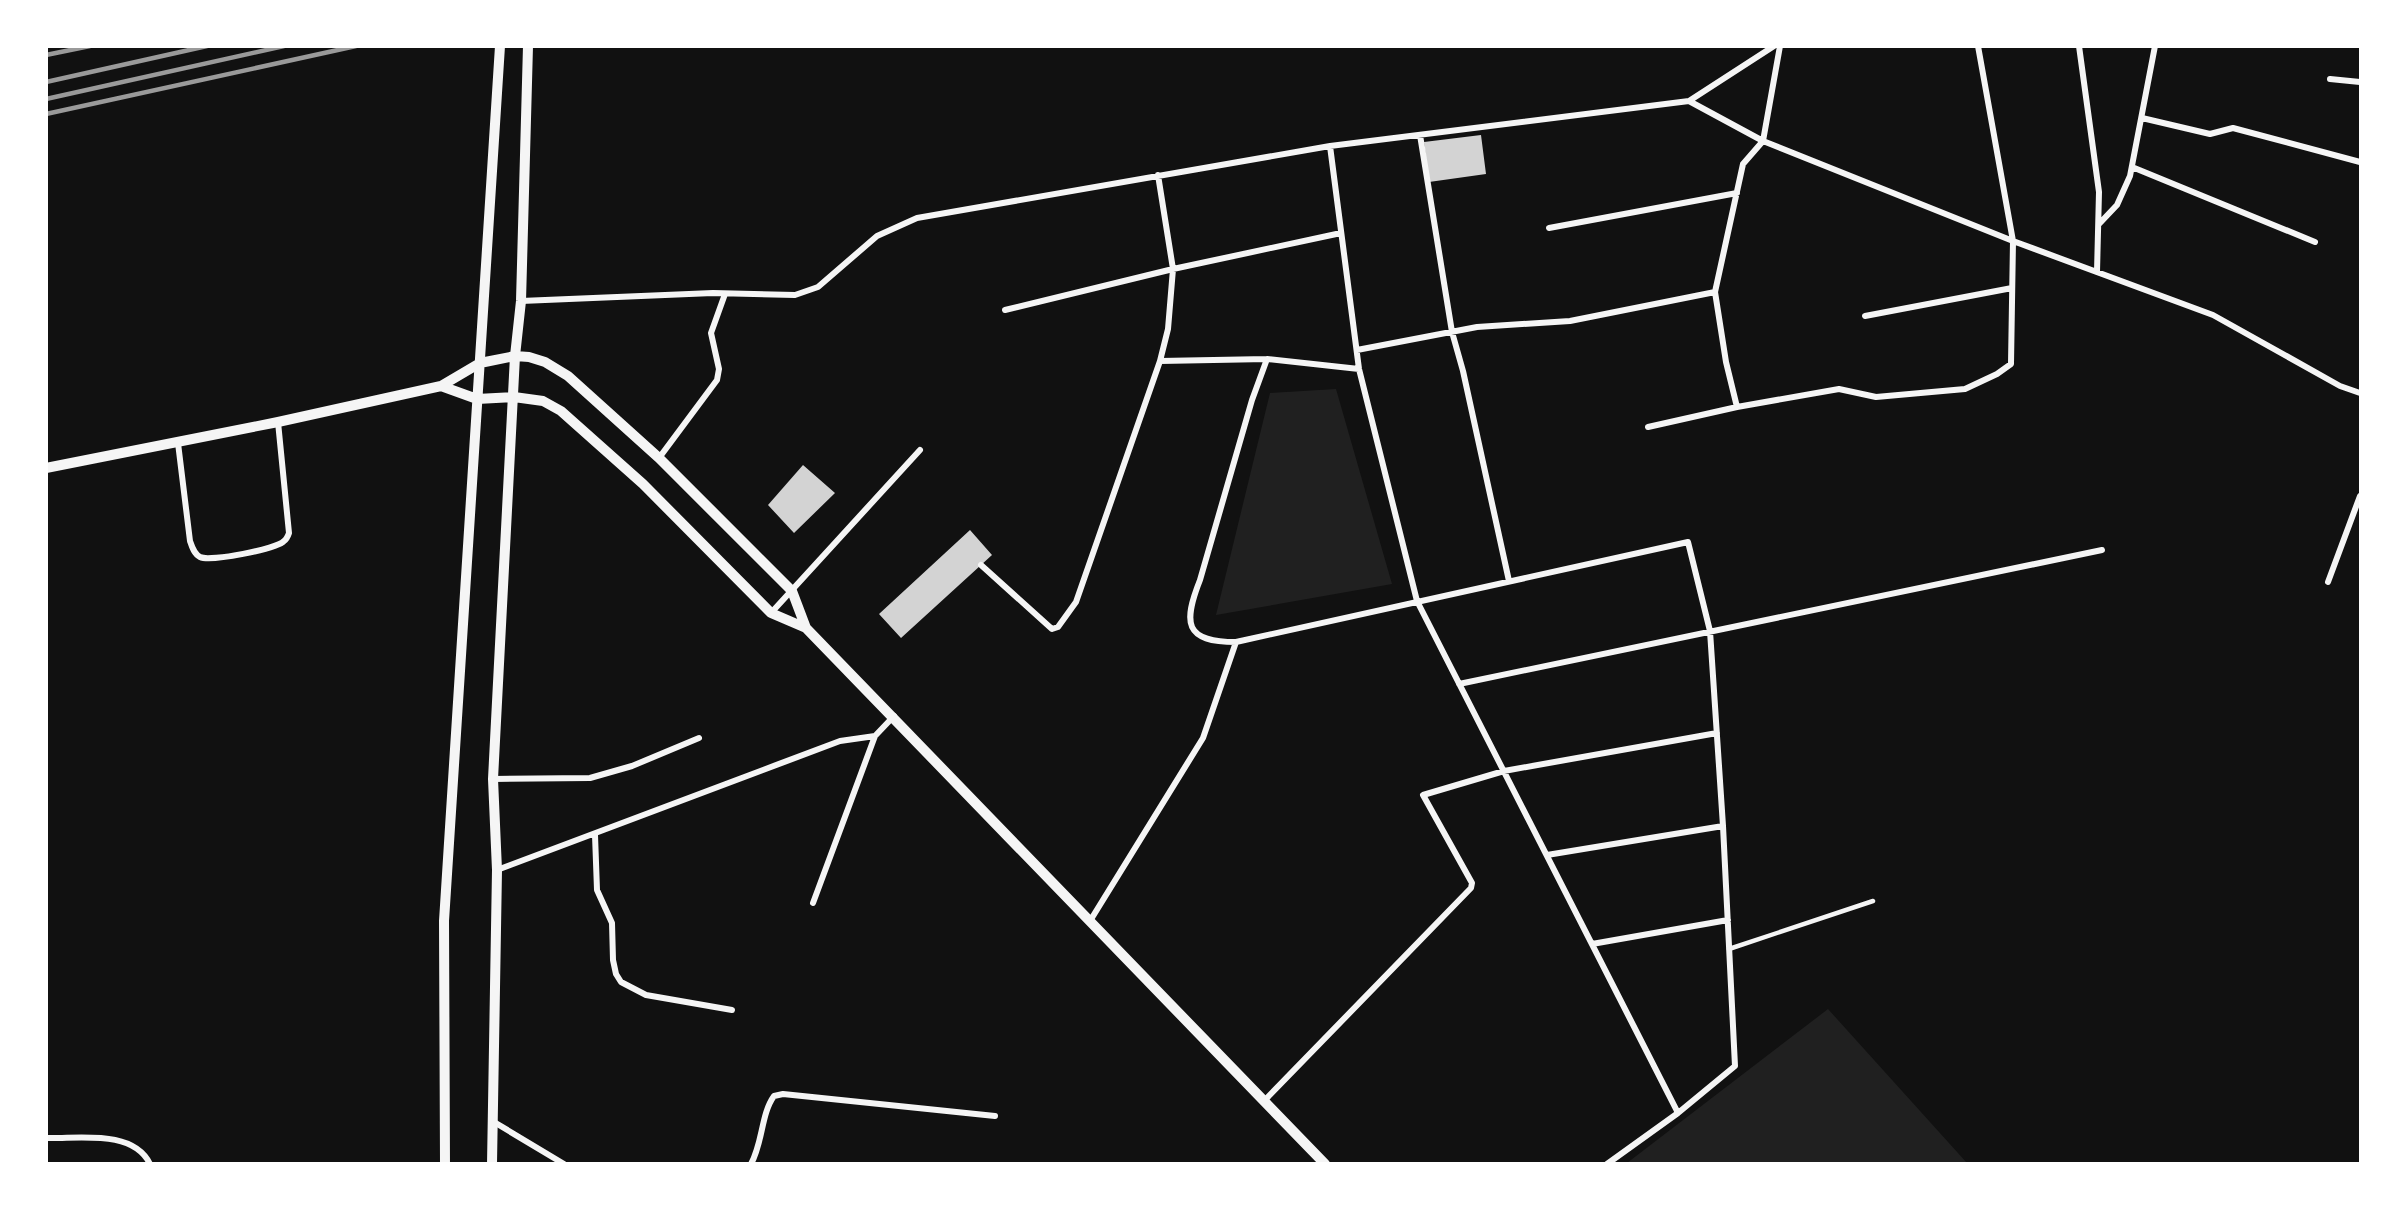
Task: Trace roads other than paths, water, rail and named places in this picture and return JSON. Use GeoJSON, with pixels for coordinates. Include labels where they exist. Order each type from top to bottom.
{"type":"FeatureCollection","features":[{"type":"Feature","properties":{"kind":"street"},"geometry":{"type":"LineString","coordinates":[[445,1164],[444,921],[500,46]]}},
{"type":"Feature","properties":{"kind":"street"},"geometry":{"type":"LineString","coordinates":[[492,1164],[497,870],[493,779],[515,356],[521,301],[528,46]]}},
{"type":"Feature","properties":{"kind":"street"},"geometry":{"type":"LineString","coordinates":[[521,301],[725,294],[779,296],[806,292],[818,287],[878,236],[917,218],[1330,146],[1689,101],[1774,46]]}},
{"type":"Feature","properties":{"kind":"street"},"geometry":{"type":"LineString","coordinates":[[1737,407],[1726,362],[1715,292],[1743,164],[1763,141],[1780,46]]}},
{"type":"Feature","properties":{"kind":"street"},"geometry":{"type":"LineString","coordinates":[[1648,427],[1737,407],[1839,389],[1876,397],[1965,389],[1997,374],[2011,364],[2013,241],[1978,46]]}},
{"type":"Feature","properties":{"kind":"street"},"geometry":{"type":"LineString","coordinates":[[2079,46],[2096,160],[2099,224],[2097,272]]}},
{"type":"Feature","properties":{"kind":"street"},"geometry":{"type":"LineString","coordinates":[[2099,224],[2124,194],[2132,167],[2155,46]]}},
{"type":"Feature","properties":{"kind":"street"},"geometry":{"type":"LineString","coordinates":[[2330,79],[2361,82]]}},
{"type":"Feature","properties":{"kind":"street"},"geometry":{"type":"LineString","coordinates":[[1689,101],[1763,141],[2013,241],[2213,315],[2340,386],[2361,393]]}},
{"type":"Feature","properties":{"kind":"street"},"geometry":{"type":"LineString","coordinates":[[2142,118],[2210,134],[2232,128],[2361,162]]}},
{"type":"Feature","properties":{"kind":"street"},"geometry":{"type":"LineString","coordinates":[[1420,135],[1452,333],[1463,371],[1509,581]]}},
{"type":"Feature","properties":{"kind":"street"},"geometry":{"type":"LineString","coordinates":[[1330,146],[1359,369],[1417,601],[1678,1113]]}},
{"type":"Feature","properties":{"kind":"street"},"geometry":{"type":"LineString","coordinates":[[2132,167],[2315,242]]}},
{"type":"Feature","properties":{"kind":"street"},"geometry":{"type":"LineString","coordinates":[[981,565],[1050,628],[1058,627],[1076,602],[1083,587],[1160,361],[1168,329],[1173,269],[1158,175]]}},
{"type":"Feature","properties":{"kind":"street"},"geometry":{"type":"LineString","coordinates":[[1548,228],[1737,193]]}},
{"type":"Feature","properties":{"kind":"street"},"geometry":{"type":"LineString","coordinates":[[1005,310],[1173,269],[1341,233]]}},
{"type":"Feature","properties":{"kind":"street"},"geometry":{"type":"LineString","coordinates":[[1865,316],[2012,288]]}},
{"type":"Feature","properties":{"kind":"street"},"geometry":{"type":"LineString","coordinates":[[1357,350],[1477,327],[1570,321],[1715,292]]}},
{"type":"Feature","properties":{"kind":"street"},"geometry":{"type":"LineString","coordinates":[[659,458],[717,380],[719,369],[711,333],[725,294]]}},
{"type":"Feature","properties":{"kind":"street"},"geometry":{"type":"LineString","coordinates":[[46,468],[178,443],[441,386],[480,363],[515,356],[545,362],[568,376],[659,458],[792,591],[806,628]]}},
{"type":"Feature","properties":{"kind":"street"},"geometry":{"type":"LineString","coordinates":[[1160,361],[1267,358],[1359,369]]}},
{"type":"Feature","properties":{"kind":"street"},"geometry":{"type":"LineString","coordinates":[[1267,358],[1252,400],[1200,580],[1189,608],[1189,622],[1194,632],[1214,642],[1236,642],[1688,542],[1710,631],[1735,1066],[1678,1113],[1607,1164]]}},
{"type":"Feature","properties":{"kind":"street"},"geometry":{"type":"LineString","coordinates":[[441,386],[477,399],[514,397],[543,401],[578,424],[643,484],[771,613],[806,628],[894,716],[1262,1102],[1325,1164]]}},
{"type":"Feature","properties":{"kind":"street"},"geometry":{"type":"LineString","coordinates":[[178,443],[190,542],[194,552],[200,558],[223,557],[274,546],[284,542],[289,533],[278,422]]}},
{"type":"Feature","properties":{"kind":"street"},"geometry":{"type":"LineString","coordinates":[[771,613],[920,450]]}},
{"type":"Feature","properties":{"kind":"street"},"geometry":{"type":"LineString","coordinates":[[2328,582],[2361,496]]}},
{"type":"Feature","properties":{"kind":"street"},"geometry":{"type":"LineString","coordinates":[[1460,684],[2102,550]]}},
{"type":"Feature","properties":{"kind":"street"},"geometry":{"type":"LineString","coordinates":[[1090,921],[1203,738],[1236,642]]}},
{"type":"Feature","properties":{"kind":"street"},"geometry":{"type":"LineString","coordinates":[[813,903],[875,736],[894,716]]}},
{"type":"Feature","properties":{"kind":"street"},"geometry":{"type":"LineString","coordinates":[[1262,1102],[1471,888],[1472,883],[1423,795],[1504,771],[1717,733]]}},
{"type":"Feature","properties":{"kind":"street"},"geometry":{"type":"LineString","coordinates":[[497,870],[840,741],[875,736]]}},
{"type":"Feature","properties":{"kind":"street"},"geometry":{"type":"LineString","coordinates":[[493,779],[590,778],[632,766],[699,738]]}},
{"type":"Feature","properties":{"kind":"street"},"geometry":{"type":"LineString","coordinates":[[1547,855],[1723,826]]}},
{"type":"Feature","properties":{"kind":"street"},"geometry":{"type":"LineString","coordinates":[[595,835],[597,890],[612,923],[613,960],[616,974],[621,982],[646,995],[732,1010]]}},
{"type":"Feature","properties":{"kind":"street"},"geometry":{"type":"LineString","coordinates":[[1592,944],[1728,920]]}},
{"type":"Feature","properties":{"kind":"street"},"geometry":{"type":"LineString","coordinates":[[751,1164],[763,1133],[767,1105],[774,1096],[783,1094],[995,1116]]}},
{"type":"Feature","properties":{"kind":"street"},"geometry":{"type":"LineString","coordinates":[[494,1122],[564,1164]]}},
{"type":"Feature","properties":{"kind":"street"},"geometry":{"type":"LineString","coordinates":[[46,1138],[115,1140],[131,1143],[144,1152],[150,1164]]}},
{"type":"Feature","properties":{"kind":"lane"},"geometry":{"type":"LineString","coordinates":[[1729,949],[1873,901]]}},
{"type":"Feature","properties":{"kind":"railway"},"geometry":{"type":"LineString","coordinates":[[46,55],[90,46]]}},
{"type":"Feature","properties":{"kind":"railway"},"geometry":{"type":"LineString","coordinates":[[46,82],[207,46]]}},
{"type":"Feature","properties":{"kind":"railway"},"geometry":{"type":"LineString","coordinates":[[46,99],[284,46]]}},
{"type":"Feature","properties":{"kind":"railway"},"geometry":{"type":"LineString","coordinates":[[46,114],[356,46]]}}]}
